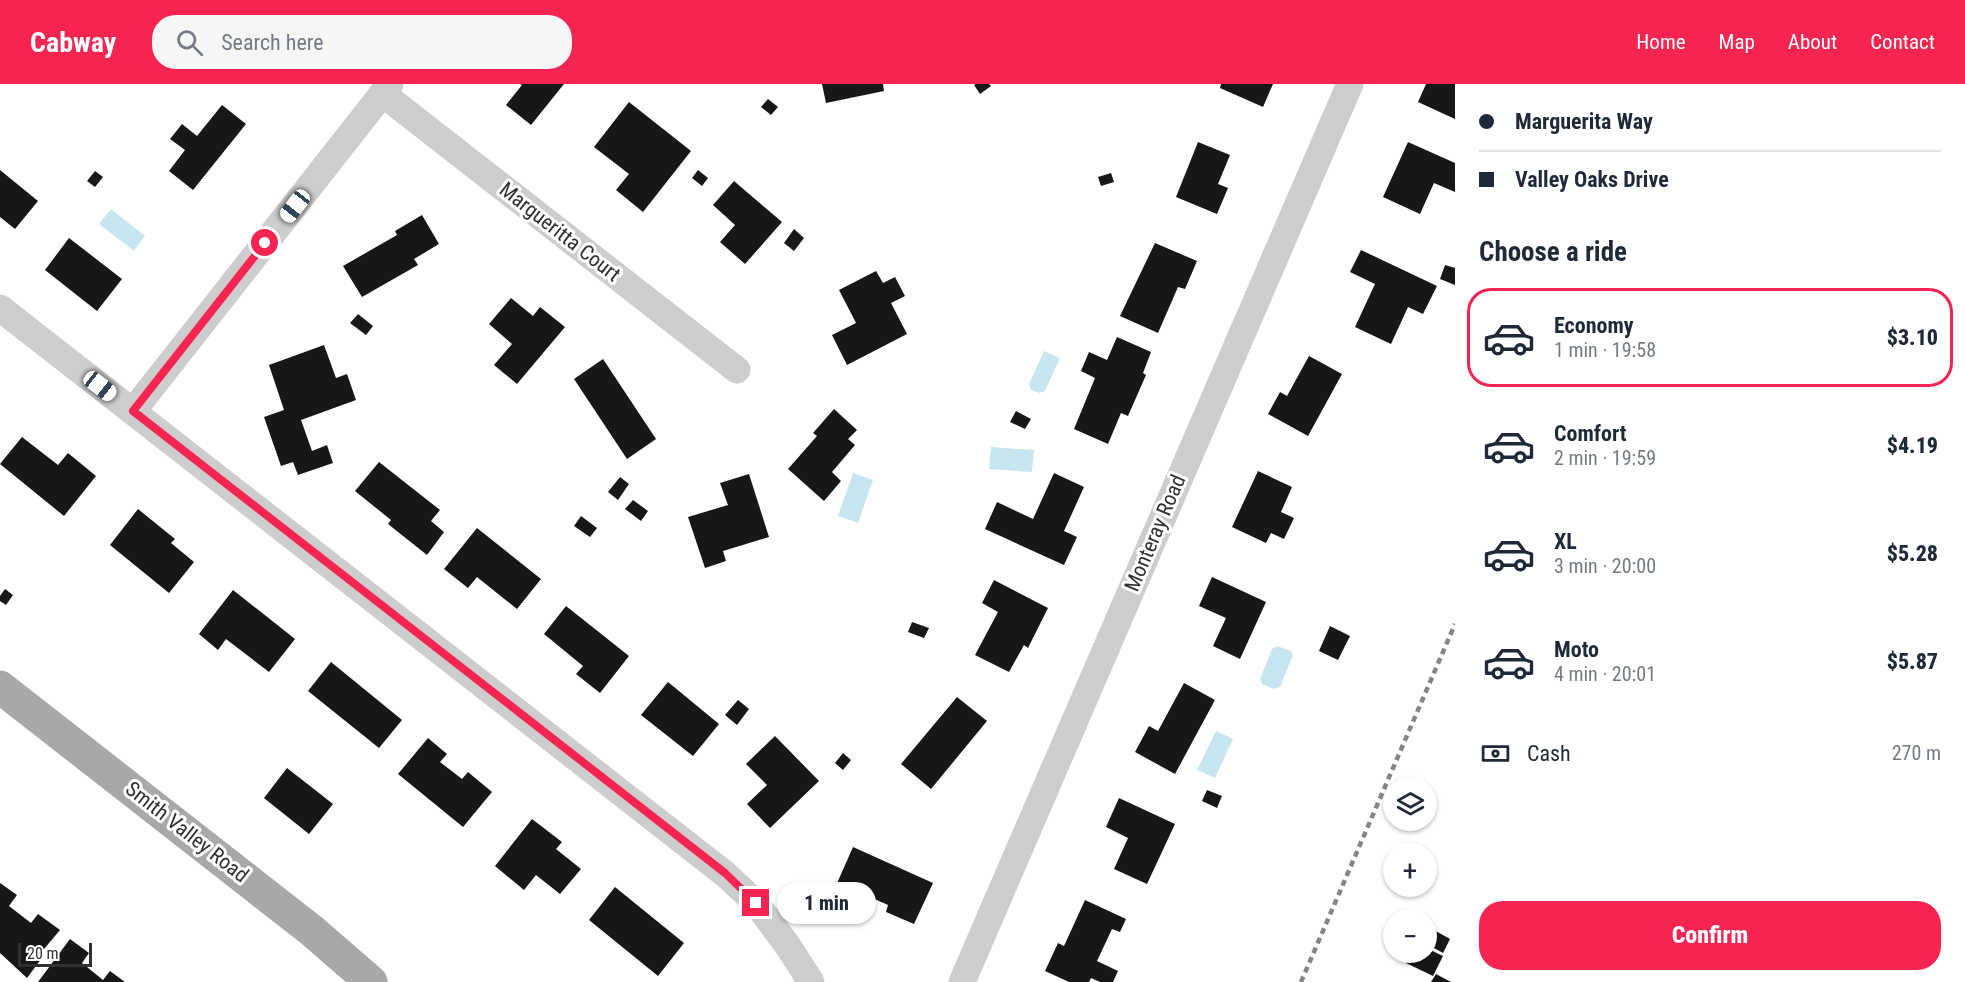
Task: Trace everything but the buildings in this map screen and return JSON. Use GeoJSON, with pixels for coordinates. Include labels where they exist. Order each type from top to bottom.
{"type":"FeatureCollection","features":[{"type":"Feature","properties":{"kind":"main road","name":"Smith Valley Road"},"geometry":{"type":"LineString","coordinates":[[0,687],[311,930],[371,982]]}},
{"type":"Feature","properties":{"kind":"street","name":"Monteray Road"},"geometry":{"type":"LineString","coordinates":[[962,982],[1350,84]]}},
{"type":"Feature","properties":{"kind":"street","name":"Margueritta Court"},"geometry":{"type":"LineString","coordinates":[[386,89],[737,370]]}},
{"type":"Feature","properties":{"kind":"street"},"geometry":{"type":"LineString","coordinates":[[133,411],[386,89]]}},
{"type":"Feature","properties":{"kind":"street"},"geometry":{"type":"LineString","coordinates":[[0,308],[725,873],[756,903],[811,982]]}},
{"type":"Feature","properties":{"kind":"water"},"geometry":{"type":"Polygon","coordinates":[[[111,209],[145,236],[134,251],[99,224],[111,209]]]}},
{"type":"Feature","properties":{"kind":"water"},"geometry":{"type":"Polygon","coordinates":[[[1044,351],[1060,358],[1045,391],[1039,393],[1031,390],[1029,384],[1044,351]]]}},
{"type":"Feature","properties":{"kind":"water"},"geometry":{"type":"Polygon","coordinates":[[[991,447],[1034,450],[1032,472],[989,469],[991,447]]]}},
{"type":"Feature","properties":{"kind":"water"},"geometry":{"type":"Polygon","coordinates":[[[853,473],[873,480],[858,523],[838,516],[853,473]]]}},
{"type":"Feature","properties":{"kind":"water"},"geometry":{"type":"Polygon","coordinates":[[[1277,646],[1291,651],[1293,655],[1280,687],[1274,689],[1262,684],[1260,679],[1272,649],[1277,646]]]}},
{"type":"Feature","properties":{"kind":"water"},"geometry":{"type":"Polygon","coordinates":[[[1216,731],[1233,739],[1215,778],[1197,770],[1216,731]]]}},
{"type":"Feature","properties":{"kind":"railway"},"geometry":{"type":"LineString","coordinates":[[1301,982],[1455,624]]}},
{"type":"Feature","properties":{"kind":"route"},"geometry":{"type":"LineString","coordinates":[[265,243],[133,411],[725,873],[756,903]]}}]}
